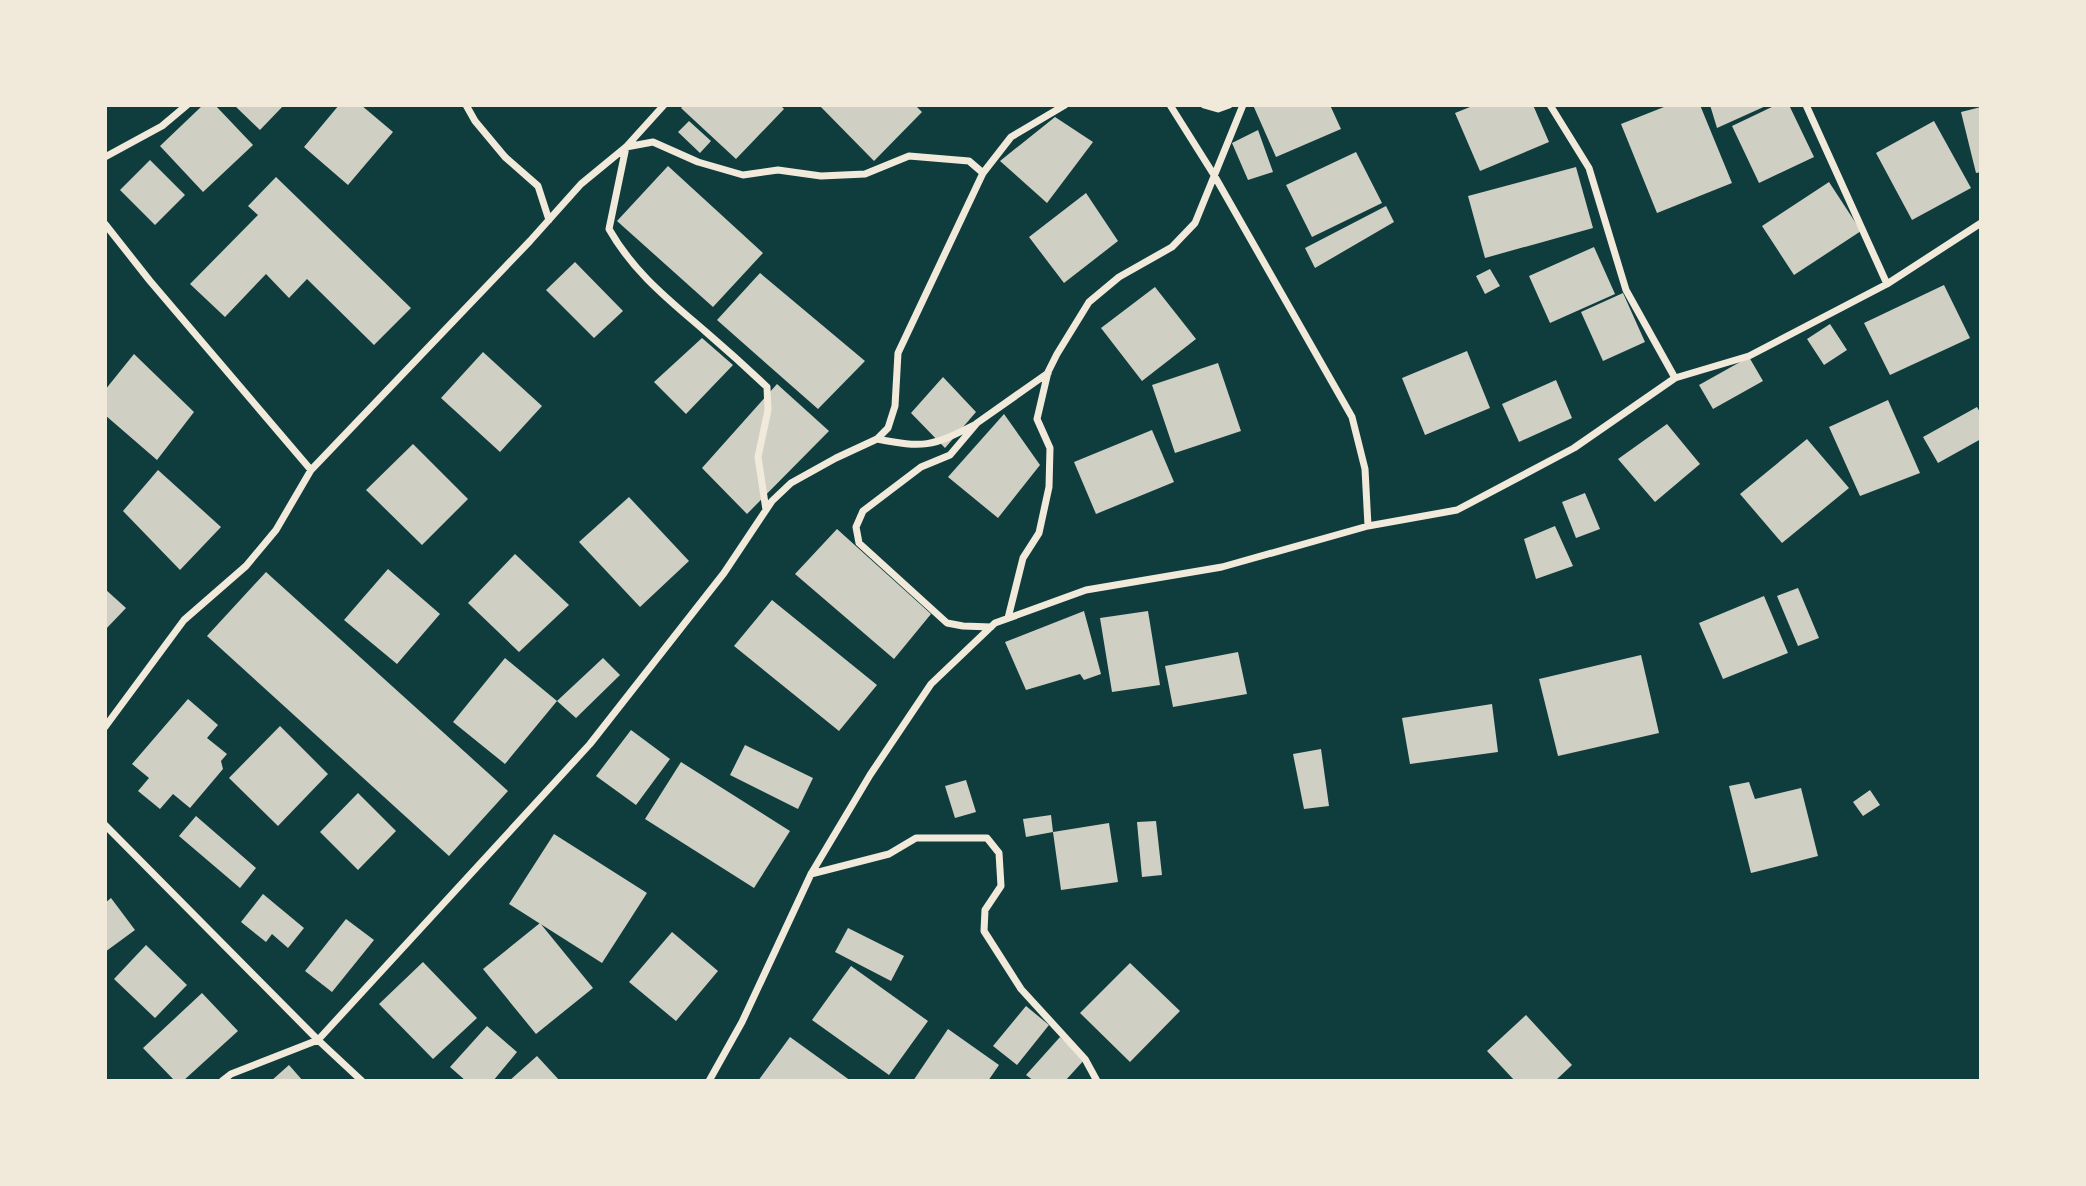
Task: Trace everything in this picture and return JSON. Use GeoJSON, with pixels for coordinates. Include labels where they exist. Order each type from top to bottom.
{"type":"FeatureCollection","features":[{"type":"Feature","properties":{"kind":"street"},"geometry":{"type":"LineString","coordinates":[[105,156],[162,126],[187,105]]}},
{"type":"Feature","properties":{"kind":"street"},"geometry":{"type":"LineString","coordinates":[[466,105],[475,121],[505,157],[538,186],[549,220]]}},
{"type":"Feature","properties":{"kind":"street"},"geometry":{"type":"LineString","coordinates":[[105,727],[184,620],[246,566],[276,530],[311,470],[581,184],[626,147],[664,105]]}},
{"type":"Feature","properties":{"kind":"street"},"geometry":{"type":"LineString","coordinates":[[222,1081],[231,1074],[318,1040],[590,744],[724,573],[766,510],[791,483],[877,439],[888,428],[895,407],[898,353],[983,173],[1011,137],[1065,105]]}},
{"type":"Feature","properties":{"kind":"street"},"geometry":{"type":"LineString","coordinates":[[1170,105],[1214,175],[1352,417],[1366,469],[1367,526]]}},
{"type":"Feature","properties":{"kind":"street"},"geometry":{"type":"LineString","coordinates":[[1204,105],[1218,109],[1229,105]]}},
{"type":"Feature","properties":{"kind":"street"},"geometry":{"type":"LineString","coordinates":[[1008,618],[1023,558],[1039,534],[1049,487],[1050,448],[1037,419],[1048,372],[1089,302],[1119,277],[1172,247],[1195,223],[1243,105]]}},
{"type":"Feature","properties":{"kind":"street"},"geometry":{"type":"LineString","coordinates":[[1550,105],[1589,168],[1626,290],[1675,378]]}},
{"type":"Feature","properties":{"kind":"street"},"geometry":{"type":"LineString","coordinates":[[1806,105],[1887,284]]}},
{"type":"Feature","properties":{"kind":"street"},"geometry":{"type":"LineString","coordinates":[[626,147],[653,142],[698,162],[743,175],[778,170],[821,176],[865,174],[909,156],[969,161],[983,173]]}},
{"type":"Feature","properties":{"kind":"street"},"geometry":{"type":"LineString","coordinates":[[626,147],[609,229],[621,250],[647,281],[767,387],[768,410],[758,457],[766,510]]}},
{"type":"Feature","properties":{"kind":"street"},"geometry":{"type":"LineString","coordinates":[[709,1081],[741,1022],[811,874],[870,775],[931,684],[995,623],[1086,590],[1222,567],[1367,526],[1457,510],[1574,448],[1675,378],[1749,356],[1887,284],[1981,223]]}},
{"type":"Feature","properties":{"kind":"street"},"geometry":{"type":"LineString","coordinates":[[105,224],[311,470]]}},
{"type":"Feature","properties":{"kind":"street"},"geometry":{"type":"LineString","coordinates":[[877,439],[913,446],[940,442],[977,423],[1048,372]]}},
{"type":"Feature","properties":{"kind":"street"},"geometry":{"type":"LineString","coordinates":[[977,423],[950,454],[921,467],[863,511],[856,527],[859,543],[947,623],[991,627]]}},
{"type":"Feature","properties":{"kind":"street"},"geometry":{"type":"LineString","coordinates":[[105,825],[362,1081]]}},
{"type":"Feature","properties":{"kind":"street"},"geometry":{"type":"LineString","coordinates":[[811,874],[889,854],[916,838],[987,838],[999,853],[1001,886],[985,909],[984,931],[1021,989],[1085,1059],[1097,1081]]}},
{"type":"Feature","properties":{"kind":"building"},"geometry":{"type":"Polygon","coordinates":[[[203,105],[215,105],[253,145],[203,192],[160,146],[203,105]]]}},
{"type":"Feature","properties":{"kind":"building"},"geometry":{"type":"Polygon","coordinates":[[[234,105],[284,105],[260,130],[234,105]]]}},
{"type":"Feature","properties":{"kind":"building"},"geometry":{"type":"Polygon","coordinates":[[[339,105],[361,105],[393,132],[348,185],[304,147],[339,105]]]}},
{"type":"Feature","properties":{"kind":"building"},"geometry":{"type":"Polygon","coordinates":[[[684,105],[780,105],[784,109],[736,159],[681,108],[684,105]]]}},
{"type":"Feature","properties":{"kind":"building"},"geometry":{"type":"Polygon","coordinates":[[[819,105],[915,105],[922,112],[874,161],[819,105]]]}},
{"type":"Feature","properties":{"kind":"building"},"geometry":{"type":"Polygon","coordinates":[[[1253,105],[1330,105],[1341,129],[1276,157],[1253,105]]]}},
{"type":"Feature","properties":{"kind":"building"},"geometry":{"type":"Polygon","coordinates":[[[1475,105],[1533,105],[1549,142],[1480,171],[1455,113],[1475,105]]]}},
{"type":"Feature","properties":{"kind":"building"},"geometry":{"type":"Polygon","coordinates":[[[1669,105],[1700,105],[1732,183],[1657,213],[1621,124],[1669,105]]]}},
{"type":"Feature","properties":{"kind":"building"},"geometry":{"type":"Polygon","coordinates":[[[1710,105],[1768,105],[1717,128],[1710,105]]]}},
{"type":"Feature","properties":{"kind":"building"},"geometry":{"type":"Polygon","coordinates":[[[1776,105],[1789,105],[1814,157],[1759,183],[1732,126],[1776,105]]]}},
{"type":"Feature","properties":{"kind":"building"},"geometry":{"type":"Polygon","coordinates":[[[1981,107],[1981,172],[1976,173],[1961,112],[1981,107]]]}},
{"type":"Feature","properties":{"kind":"building"},"geometry":{"type":"Polygon","coordinates":[[[1055,117],[1093,142],[1047,203],[1000,161],[1055,117]]]}},
{"type":"Feature","properties":{"kind":"building"},"geometry":{"type":"Polygon","coordinates":[[[689,121],[711,141],[700,153],[678,132],[689,121]]]}},
{"type":"Feature","properties":{"kind":"building"},"geometry":{"type":"Polygon","coordinates":[[[1934,121],[1971,188],[1912,220],[1876,153],[1934,121]]]}},
{"type":"Feature","properties":{"kind":"building"},"geometry":{"type":"Polygon","coordinates":[[[1258,130],[1273,172],[1248,180],[1232,143],[1258,130]]]}},
{"type":"Feature","properties":{"kind":"building"},"geometry":{"type":"Polygon","coordinates":[[[1356,152],[1382,203],[1312,237],[1286,185],[1356,152]]]}},
{"type":"Feature","properties":{"kind":"building"},"geometry":{"type":"Polygon","coordinates":[[[150,160],[185,195],[155,225],[120,190],[150,160]]]}},
{"type":"Feature","properties":{"kind":"building"},"geometry":{"type":"Polygon","coordinates":[[[668,166],[763,253],[713,307],[617,221],[668,166]]]}},
{"type":"Feature","properties":{"kind":"building"},"geometry":{"type":"Polygon","coordinates":[[[1576,167],[1593,228],[1485,258],[1468,196],[1576,167]]]}},
{"type":"Feature","properties":{"kind":"building"},"geometry":{"type":"Polygon","coordinates":[[[276,177],[411,308],[374,345],[307,279],[289,298],[266,274],[225,317],[190,284],[258,215],[248,206],[276,177]]]}},
{"type":"Feature","properties":{"kind":"building"},"geometry":{"type":"Polygon","coordinates":[[[1829,182],[1861,231],[1794,275],[1762,226],[1829,182]]]}},
{"type":"Feature","properties":{"kind":"building"},"geometry":{"type":"Polygon","coordinates":[[[1086,193],[1118,241],[1064,283],[1029,237],[1086,193]]]}},
{"type":"Feature","properties":{"kind":"building"},"geometry":{"type":"Polygon","coordinates":[[[1386,206],[1394,222],[1315,268],[1305,248],[1386,206]]]}},
{"type":"Feature","properties":{"kind":"building"},"geometry":{"type":"Polygon","coordinates":[[[1594,247],[1615,294],[1550,323],[1529,276],[1594,247]]]}},
{"type":"Feature","properties":{"kind":"building"},"geometry":{"type":"Polygon","coordinates":[[[575,262],[623,311],[594,338],[546,290],[575,262]]]}},
{"type":"Feature","properties":{"kind":"building"},"geometry":{"type":"Polygon","coordinates":[[[1490,269],[1500,286],[1485,294],[1476,276],[1490,269]]]}},
{"type":"Feature","properties":{"kind":"building"},"geometry":{"type":"Polygon","coordinates":[[[760,273],[865,361],[818,409],[717,320],[760,273]]]}},
{"type":"Feature","properties":{"kind":"building"},"geometry":{"type":"Polygon","coordinates":[[[1944,285],[1970,338],[1890,375],[1864,323],[1944,285]]]}},
{"type":"Feature","properties":{"kind":"building"},"geometry":{"type":"Polygon","coordinates":[[[1155,287],[1196,339],[1142,381],[1101,328],[1155,287]]]}},
{"type":"Feature","properties":{"kind":"building"},"geometry":{"type":"Polygon","coordinates":[[[1623,293],[1645,342],[1603,361],[1581,312],[1623,293]]]}},
{"type":"Feature","properties":{"kind":"building"},"geometry":{"type":"Polygon","coordinates":[[[1830,324],[1847,350],[1824,365],[1807,339],[1830,324]]]}},
{"type":"Feature","properties":{"kind":"building"},"geometry":{"type":"Polygon","coordinates":[[[702,338],[733,365],[686,414],[654,382],[702,338]]]}},
{"type":"Feature","properties":{"kind":"building"},"geometry":{"type":"Polygon","coordinates":[[[1467,351],[1490,408],[1425,435],[1402,378],[1467,351]]]}},
{"type":"Feature","properties":{"kind":"building"},"geometry":{"type":"Polygon","coordinates":[[[483,352],[542,406],[500,452],[441,398],[483,352]]]}},
{"type":"Feature","properties":{"kind":"building"},"geometry":{"type":"Polygon","coordinates":[[[134,354],[194,412],[157,460],[105,415],[105,390],[134,354]]]}},
{"type":"Feature","properties":{"kind":"building"},"geometry":{"type":"Polygon","coordinates":[[[1749,357],[1763,381],[1713,409],[1699,385],[1749,357]]]}},
{"type":"Feature","properties":{"kind":"building"},"geometry":{"type":"Polygon","coordinates":[[[1218,363],[1241,431],[1175,453],[1152,385],[1218,363]]]}},
{"type":"Feature","properties":{"kind":"building"},"geometry":{"type":"Polygon","coordinates":[[[943,377],[976,412],[945,448],[911,413],[943,377]]]}},
{"type":"Feature","properties":{"kind":"building"},"geometry":{"type":"Polygon","coordinates":[[[1556,380],[1572,418],[1519,442],[1502,404],[1556,380]]]}},
{"type":"Feature","properties":{"kind":"building"},"geometry":{"type":"Polygon","coordinates":[[[777,384],[829,431],[747,514],[702,468],[777,384]]]}},
{"type":"Feature","properties":{"kind":"building"},"geometry":{"type":"Polygon","coordinates":[[[1888,400],[1920,473],[1860,496],[1829,427],[1888,400]]]}},
{"type":"Feature","properties":{"kind":"building"},"geometry":{"type":"Polygon","coordinates":[[[1977,407],[1981,414],[1981,439],[1938,463],[1923,437],[1977,407]]]}},
{"type":"Feature","properties":{"kind":"building"},"geometry":{"type":"Polygon","coordinates":[[[1004,414],[1040,465],[998,518],[948,477],[1004,414]]]}},
{"type":"Feature","properties":{"kind":"building"},"geometry":{"type":"Polygon","coordinates":[[[1667,424],[1700,464],[1655,502],[1618,459],[1667,424]]]}},
{"type":"Feature","properties":{"kind":"building"},"geometry":{"type":"Polygon","coordinates":[[[1152,430],[1174,482],[1096,514],[1074,462],[1152,430]]]}},
{"type":"Feature","properties":{"kind":"building"},"geometry":{"type":"Polygon","coordinates":[[[1807,439],[1849,488],[1782,543],[1740,494],[1807,439]]]}},
{"type":"Feature","properties":{"kind":"building"},"geometry":{"type":"Polygon","coordinates":[[[413,444],[468,499],[422,545],[366,490],[413,444]]]}},
{"type":"Feature","properties":{"kind":"building"},"geometry":{"type":"Polygon","coordinates":[[[158,470],[221,527],[180,570],[123,511],[158,470]]]}},
{"type":"Feature","properties":{"kind":"building"},"geometry":{"type":"Polygon","coordinates":[[[1585,493],[1600,529],[1576,538],[1562,502],[1585,493]]]}},
{"type":"Feature","properties":{"kind":"building"},"geometry":{"type":"Polygon","coordinates":[[[629,497],[689,561],[640,607],[579,542],[629,497]]]}},
{"type":"Feature","properties":{"kind":"building"},"geometry":{"type":"Polygon","coordinates":[[[1555,526],[1573,566],[1536,579],[1524,539],[1555,526]]]}},
{"type":"Feature","properties":{"kind":"building"},"geometry":{"type":"Polygon","coordinates":[[[837,529],[931,614],[894,659],[795,574],[837,529]]]}},
{"type":"Feature","properties":{"kind":"building"},"geometry":{"type":"Polygon","coordinates":[[[515,554],[569,605],[519,652],[468,603],[515,554]]]}},
{"type":"Feature","properties":{"kind":"building"},"geometry":{"type":"Polygon","coordinates":[[[388,569],[440,614],[397,664],[344,620],[388,569]]]}},
{"type":"Feature","properties":{"kind":"building"},"geometry":{"type":"Polygon","coordinates":[[[266,572],[508,791],[449,856],[207,636],[266,572]]]}},
{"type":"Feature","properties":{"kind":"building"},"geometry":{"type":"Polygon","coordinates":[[[1798,588],[1819,638],[1798,646],[1777,596],[1798,588]]]}},
{"type":"Feature","properties":{"kind":"building"},"geometry":{"type":"Polygon","coordinates":[[[105,589],[126,608],[105,630],[105,589]]]}},
{"type":"Feature","properties":{"kind":"building"},"geometry":{"type":"Polygon","coordinates":[[[1764,596],[1788,653],[1723,679],[1699,623],[1764,596]]]}},
{"type":"Feature","properties":{"kind":"building"},"geometry":{"type":"Polygon","coordinates":[[[772,600],[877,685],[839,731],[734,646],[772,600]]]}},
{"type":"Feature","properties":{"kind":"building"},"geometry":{"type":"Polygon","coordinates":[[[1084,611],[1101,674],[1084,680],[1080,674],[1026,690],[1005,642],[1084,611]]]}},
{"type":"Feature","properties":{"kind":"building"},"geometry":{"type":"Polygon","coordinates":[[[1148,611],[1160,685],[1112,692],[1100,618],[1148,611]]]}},
{"type":"Feature","properties":{"kind":"building"},"geometry":{"type":"Polygon","coordinates":[[[1238,652],[1247,694],[1173,707],[1165,666],[1238,652]]]}},
{"type":"Feature","properties":{"kind":"building"},"geometry":{"type":"Polygon","coordinates":[[[1641,655],[1659,733],[1558,756],[1539,679],[1641,655]]]}},
{"type":"Feature","properties":{"kind":"building"},"geometry":{"type":"Polygon","coordinates":[[[505,658],[557,701],[505,764],[453,722],[505,658]]]}},
{"type":"Feature","properties":{"kind":"building"},"geometry":{"type":"Polygon","coordinates":[[[603,658],[620,675],[576,718],[557,701],[603,658]]]}},
{"type":"Feature","properties":{"kind":"building"},"geometry":{"type":"Polygon","coordinates":[[[188,699],[218,725],[207,738],[227,754],[221,761],[223,769],[190,808],[173,794],[160,809],[138,791],[149,778],[132,764],[188,699]]]}},
{"type":"Feature","properties":{"kind":"building"},"geometry":{"type":"Polygon","coordinates":[[[1492,704],[1498,752],[1410,764],[1402,718],[1492,704]]]}},
{"type":"Feature","properties":{"kind":"building"},"geometry":{"type":"Polygon","coordinates":[[[280,726],[328,774],[278,826],[229,778],[280,726]]]}},
{"type":"Feature","properties":{"kind":"building"},"geometry":{"type":"Polygon","coordinates":[[[631,730],[670,759],[636,805],[596,776],[631,730]]]}},
{"type":"Feature","properties":{"kind":"building"},"geometry":{"type":"Polygon","coordinates":[[[745,745],[813,778],[798,809],[730,775],[745,745]]]}},
{"type":"Feature","properties":{"kind":"building"},"geometry":{"type":"Polygon","coordinates":[[[1321,749],[1329,806],[1304,809],[1293,754],[1321,749]]]}},
{"type":"Feature","properties":{"kind":"building"},"geometry":{"type":"Polygon","coordinates":[[[681,762],[790,831],[754,888],[645,819],[681,762]]]}},
{"type":"Feature","properties":{"kind":"building"},"geometry":{"type":"Polygon","coordinates":[[[966,780],[976,812],[955,818],[945,786],[966,780]]]}},
{"type":"Feature","properties":{"kind":"building"},"geometry":{"type":"Polygon","coordinates":[[[1749,782],[1755,799],[1801,788],[1818,856],[1751,873],[1729,786],[1749,782]]]}},
{"type":"Feature","properties":{"kind":"building"},"geometry":{"type":"Polygon","coordinates":[[[1870,790],[1880,805],[1863,816],[1853,802],[1870,790]]]}},
{"type":"Feature","properties":{"kind":"building"},"geometry":{"type":"Polygon","coordinates":[[[358,793],[396,831],[358,870],[320,832],[358,793]]]}},
{"type":"Feature","properties":{"kind":"building"},"geometry":{"type":"Polygon","coordinates":[[[1051,815],[1053,832],[1026,837],[1023,819],[1051,815]]]}},
{"type":"Feature","properties":{"kind":"building"},"geometry":{"type":"Polygon","coordinates":[[[196,816],[256,868],[240,888],[179,836],[196,816]]]}},
{"type":"Feature","properties":{"kind":"building"},"geometry":{"type":"Polygon","coordinates":[[[1156,821],[1162,875],[1142,877],[1137,822],[1156,821]]]}},
{"type":"Feature","properties":{"kind":"building"},"geometry":{"type":"Polygon","coordinates":[[[1109,823],[1118,882],[1061,890],[1053,832],[1109,823]]]}},
{"type":"Feature","properties":{"kind":"building"},"geometry":{"type":"Polygon","coordinates":[[[554,834],[647,893],[602,963],[509,904],[554,834]]]}},
{"type":"Feature","properties":{"kind":"building"},"geometry":{"type":"Polygon","coordinates":[[[263,894],[304,928],[288,948],[272,934],[266,942],[241,922],[263,894]]]}},
{"type":"Feature","properties":{"kind":"building"},"geometry":{"type":"Polygon","coordinates":[[[111,898],[135,930],[105,952],[105,903],[111,898]]]}},
{"type":"Feature","properties":{"kind":"building"},"geometry":{"type":"Polygon","coordinates":[[[346,919],[374,940],[332,992],[305,971],[346,919]]]}},
{"type":"Feature","properties":{"kind":"building"},"geometry":{"type":"Polygon","coordinates":[[[540,923],[593,988],[536,1034],[483,969],[540,923]]]}},
{"type":"Feature","properties":{"kind":"building"},"geometry":{"type":"Polygon","coordinates":[[[848,928],[904,956],[891,981],[835,952],[848,928]]]}},
{"type":"Feature","properties":{"kind":"building"},"geometry":{"type":"Polygon","coordinates":[[[672,932],[718,971],[676,1021],[629,982],[672,932]]]}},
{"type":"Feature","properties":{"kind":"building"},"geometry":{"type":"Polygon","coordinates":[[[146,945],[187,985],[155,1018],[114,979],[146,945]]]}},
{"type":"Feature","properties":{"kind":"building"},"geometry":{"type":"Polygon","coordinates":[[[423,962],[477,1018],[433,1059],[379,1004],[423,962]]]}},
{"type":"Feature","properties":{"kind":"building"},"geometry":{"type":"Polygon","coordinates":[[[1130,963],[1180,1011],[1130,1062],[1080,1013],[1130,963]]]}},
{"type":"Feature","properties":{"kind":"building"},"geometry":{"type":"Polygon","coordinates":[[[851,966],[928,1021],[889,1075],[812,1020],[851,966]]]}},
{"type":"Feature","properties":{"kind":"building"},"geometry":{"type":"Polygon","coordinates":[[[202,993],[238,1031],[183,1081],[175,1081],[143,1048],[202,993]]]}},
{"type":"Feature","properties":{"kind":"building"},"geometry":{"type":"Polygon","coordinates":[[[1026,1006],[1049,1025],[1017,1065],[993,1046],[1026,1006]]]}},
{"type":"Feature","properties":{"kind":"building"},"geometry":{"type":"Polygon","coordinates":[[[1526,1015],[1572,1065],[1555,1081],[1515,1081],[1487,1051],[1526,1015]]]}},
{"type":"Feature","properties":{"kind":"building"},"geometry":{"type":"Polygon","coordinates":[[[487,1026],[517,1052],[493,1081],[466,1081],[450,1067],[487,1026]]]}},
{"type":"Feature","properties":{"kind":"building"},"geometry":{"type":"Polygon","coordinates":[[[948,1029],[999,1065],[988,1081],[913,1081],[948,1029]]]}},
{"type":"Feature","properties":{"kind":"building"},"geometry":{"type":"Polygon","coordinates":[[[790,1037],[851,1081],[758,1081],[790,1037]]]}},
{"type":"Feature","properties":{"kind":"building"},"geometry":{"type":"Polygon","coordinates":[[[1060,1037],[1085,1059],[1065,1081],[1034,1081],[1026,1075],[1060,1037]]]}},
{"type":"Feature","properties":{"kind":"building"},"geometry":{"type":"Polygon","coordinates":[[[537,1056],[560,1081],[509,1081],[537,1056]]]}},
{"type":"Feature","properties":{"kind":"building"},"geometry":{"type":"Polygon","coordinates":[[[289,1065],[303,1081],[271,1081],[289,1065]]]}}]}
